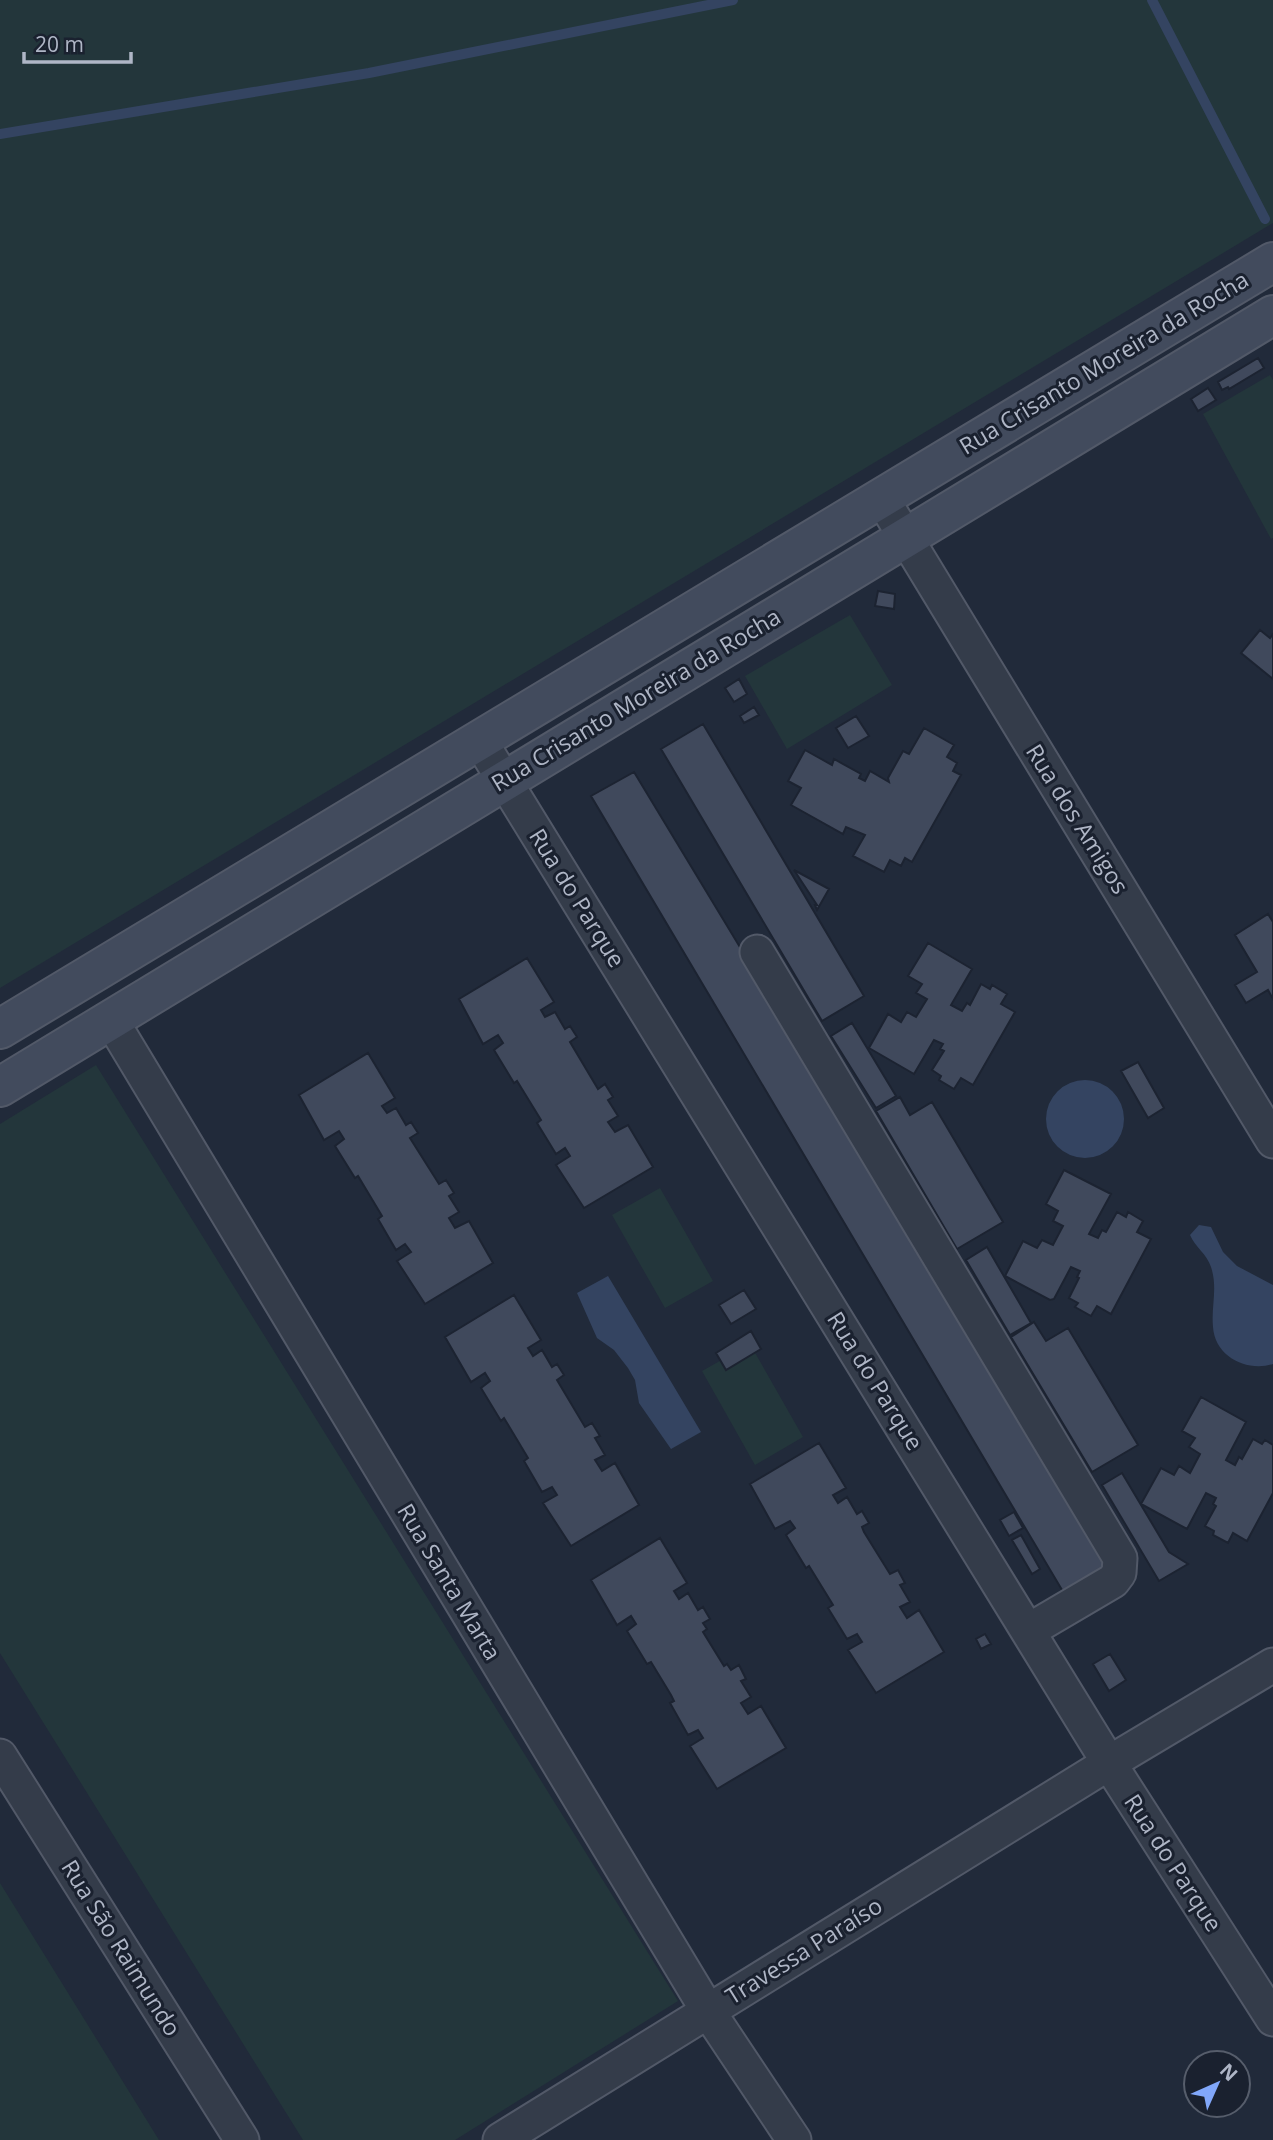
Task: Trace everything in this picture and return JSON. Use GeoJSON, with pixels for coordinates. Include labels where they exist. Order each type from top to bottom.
{"type":"FeatureCollection","features":[{"type":"Feature","properties":{"kind":"main road","name":"Rua Crisanto Moreira da Rocha"},"geometry":{"type":"LineString","coordinates":[[0,1029],[1273,262]]}},
{"type":"Feature","properties":{"kind":"main road","name":"Rua Crisanto Moreira da Rocha"},"geometry":{"type":"LineString","coordinates":[[0,1087],[1273,315]]}},
{"type":"Feature","properties":{"kind":"main road"},"geometry":{"type":"LineString","coordinates":[[85,976],[111,1020]]}},
{"type":"Feature","properties":{"kind":"street","name":"Rua dos Amigos"},"geometry":{"type":"LineString","coordinates":[[881,497],[1273,1141]]}},
{"type":"Feature","properties":{"kind":"street","name":"Rua do Parque"},"geometry":{"type":"LineString","coordinates":[[480,741],[1109,1763],[1273,2019]]}},
{"type":"Feature","properties":{"kind":"street"},"geometry":{"type":"LineString","coordinates":[[757,952],[1120,1559],[1119,1573],[1113,1581],[1028,1631]]}},
{"type":"Feature","properties":{"kind":"street","name":"Rua Santa Marta"},"geometry":{"type":"LineString","coordinates":[[111,1020],[708,2011],[794,2140]]}},
{"type":"Feature","properties":{"kind":"street","name":"Travessa Paraíso"},"geometry":{"type":"LineString","coordinates":[[499,2140],[1109,1763],[1273,1665]]}},
{"type":"Feature","properties":{"kind":"street","name":"Rua São Raimundo"},"geometry":{"type":"LineString","coordinates":[[0,1756],[242,2140]]}},
{"type":"Feature","properties":{"kind":"green space"},"geometry":{"type":"Polygon","coordinates":[[[0,0],[1273,0],[1273,223],[0,988],[0,0]]]}},
{"type":"Feature","properties":{"kind":"green space"},"geometry":{"type":"Polygon","coordinates":[[[1270,375],[1273,380],[1271,539],[1203,414],[1270,375]]]}},
{"type":"Feature","properties":{"kind":"green space"},"geometry":{"type":"Polygon","coordinates":[[[850,615],[892,685],[787,749],[745,676],[850,615]]]}},
{"type":"Feature","properties":{"kind":"green space"},"geometry":{"type":"Polygon","coordinates":[[[96,1065],[678,2001],[455,2140],[303,2140],[0,1653],[0,1124],[96,1065]]]}},
{"type":"Feature","properties":{"kind":"green space"},"geometry":{"type":"Polygon","coordinates":[[[660,1188],[713,1281],[665,1308],[612,1215],[660,1188]]]}},
{"type":"Feature","properties":{"kind":"green space"},"geometry":{"type":"Polygon","coordinates":[[[750,1344],[803,1437],[755,1465],[702,1371],[750,1344]]]}},
{"type":"Feature","properties":{"kind":"green space"},"geometry":{"type":"Polygon","coordinates":[[[0,1883],[159,2140],[0,2140],[0,1883]]]}},
{"type":"Feature","properties":{"kind":"water"},"geometry":{"type":"Polygon","coordinates":[[[1085,1080],[1100,1083],[1113,1091],[1121,1104],[1124,1119],[1121,1134],[1113,1147],[1100,1155],[1085,1158],[1070,1155],[1057,1147],[1049,1134],[1046,1119],[1049,1104],[1057,1091],[1070,1083],[1085,1080]]]}},
{"type":"Feature","properties":{"kind":"water"},"geometry":{"type":"Polygon","coordinates":[[[1199,1225],[1211,1227],[1223,1252],[1237,1266],[1273,1285],[1273,1364],[1253,1366],[1234,1360],[1226,1354],[1215,1338],[1214,1282],[1211,1267],[1190,1235],[1199,1225]]]}},
{"type":"Feature","properties":{"kind":"water"},"geometry":{"type":"Polygon","coordinates":[[[608,1276],[701,1432],[671,1449],[639,1403],[635,1380],[628,1368],[614,1350],[597,1338],[577,1293],[608,1276]]]}},
{"type":"Feature","properties":{"kind":"building"},"geometry":{"type":"Polygon","coordinates":[[[1258,358],[1264,368],[1229,389],[1228,387],[1222,390],[1218,382],[1258,358]]]}},
{"type":"Feature","properties":{"kind":"building"},"geometry":{"type":"Polygon","coordinates":[[[1208,388],[1216,400],[1198,411],[1191,399],[1208,388]]]}},
{"type":"Feature","properties":{"kind":"building"},"geometry":{"type":"Polygon","coordinates":[[[878,591],[895,594],[894,609],[875,606],[878,591]]]}},
{"type":"Feature","properties":{"kind":"building"},"geometry":{"type":"Polygon","coordinates":[[[1260,630],[1270,638],[1273,634],[1273,679],[1241,653],[1260,630]]]}},
{"type":"Feature","properties":{"kind":"building"},"geometry":{"type":"Polygon","coordinates":[[[739,679],[747,694],[734,702],[725,688],[739,679]]]}},
{"type":"Feature","properties":{"kind":"building"},"geometry":{"type":"Polygon","coordinates":[[[754,707],[759,715],[744,723],[740,716],[754,707]]]}},
{"type":"Feature","properties":{"kind":"building"},"geometry":{"type":"Polygon","coordinates":[[[856,716],[869,736],[848,748],[836,728],[856,716]]]}},
{"type":"Feature","properties":{"kind":"building"},"geometry":{"type":"Polygon","coordinates":[[[703,724],[864,996],[822,1021],[661,749],[703,724]]]}},
{"type":"Feature","properties":{"kind":"building"},"geometry":{"type":"Polygon","coordinates":[[[924,728],[954,745],[947,757],[957,763],[953,771],[961,775],[912,862],[905,858],[901,866],[890,860],[884,872],[853,856],[865,835],[846,827],[843,834],[791,805],[801,788],[788,781],[805,750],[832,765],[834,759],[861,774],[859,778],[865,781],[870,771],[889,782],[888,778],[903,751],[909,754],[924,728]]]}},
{"type":"Feature","properties":{"kind":"building"},"geometry":{"type":"Polygon","coordinates":[[[634,772],[1115,1567],[1065,1595],[591,796],[634,772]]]}},
{"type":"Feature","properties":{"kind":"building"},"geometry":{"type":"Polygon","coordinates":[[[794,870],[829,889],[817,910],[817,905],[794,870]]]}},
{"type":"Feature","properties":{"kind":"building"},"geometry":{"type":"Polygon","coordinates":[[[1268,914],[1273,922],[1273,999],[1268,990],[1246,1003],[1235,985],[1257,972],[1235,935],[1268,914]]]}},
{"type":"Feature","properties":{"kind":"building"},"geometry":{"type":"Polygon","coordinates":[[[928,943],[972,969],[951,1005],[962,1011],[967,1003],[970,1005],[981,984],[990,989],[992,985],[1007,994],[1001,1004],[1015,1012],[973,1085],[961,1078],[954,1089],[939,1080],[941,1076],[932,1070],[944,1051],[940,1049],[943,1044],[934,1040],[914,1074],[869,1048],[888,1014],[901,1022],[907,1012],[916,1017],[927,999],[916,993],[922,984],[908,976],[928,943]]]}},
{"type":"Feature","properties":{"kind":"building"},"geometry":{"type":"Polygon","coordinates":[[[527,958],[554,1002],[541,1010],[545,1017],[555,1012],[565,1029],[570,1026],[577,1037],[570,1042],[598,1089],[605,1084],[613,1097],[608,1100],[618,1116],[608,1122],[615,1132],[628,1125],[653,1167],[584,1208],[556,1165],[570,1156],[565,1148],[556,1154],[537,1123],[541,1120],[494,1050],[503,1043],[498,1035],[483,1044],[459,999],[527,958]]]}},
{"type":"Feature","properties":{"kind":"building"},"geometry":{"type":"Polygon","coordinates":[[[852,1023],[896,1096],[876,1108],[831,1036],[852,1023]]]}},
{"type":"Feature","properties":{"kind":"building"},"geometry":{"type":"Polygon","coordinates":[[[368,1053],[395,1098],[382,1106],[387,1113],[396,1108],[406,1125],[411,1122],[418,1133],[410,1138],[439,1184],[446,1180],[454,1193],[449,1196],[459,1212],[449,1218],[455,1228],[469,1221],[493,1263],[425,1304],[397,1261],[411,1252],[405,1244],[396,1250],[378,1219],[382,1216],[358,1176],[355,1178],[335,1146],[344,1139],[339,1131],[324,1140],[299,1095],[368,1053]]]}},
{"type":"Feature","properties":{"kind":"building"},"geometry":{"type":"Polygon","coordinates":[[[1138,1062],[1164,1108],[1148,1118],[1121,1071],[1138,1062]]]}},
{"type":"Feature","properties":{"kind":"building"},"geometry":{"type":"Polygon","coordinates":[[[900,1097],[910,1115],[932,1102],[1003,1222],[957,1249],[876,1111],[900,1097]]]}},
{"type":"Feature","properties":{"kind":"building"},"geometry":{"type":"Polygon","coordinates":[[[1064,1170],[1111,1194],[1089,1234],[1098,1238],[1102,1230],[1106,1232],[1117,1212],[1126,1217],[1128,1212],[1143,1221],[1137,1232],[1151,1239],[1111,1314],[1097,1306],[1091,1316],[1075,1307],[1078,1303],[1069,1298],[1080,1271],[1071,1267],[1054,1299],[1050,1300],[1005,1276],[1023,1241],[1037,1248],[1042,1240],[1053,1245],[1063,1226],[1053,1221],[1058,1211],[1046,1204],[1064,1170]]]}},
{"type":"Feature","properties":{"kind":"building"},"geometry":{"type":"Polygon","coordinates":[[[987,1247],[1031,1323],[1010,1335],[966,1260],[987,1247]]]}},
{"type":"Feature","properties":{"kind":"building"},"geometry":{"type":"Polygon","coordinates":[[[744,1290],[756,1309],[731,1324],[719,1305],[744,1290]]]}},
{"type":"Feature","properties":{"kind":"building"},"geometry":{"type":"Polygon","coordinates":[[[514,1295],[541,1340],[528,1348],[533,1356],[542,1350],[552,1367],[557,1364],[564,1375],[557,1380],[585,1427],[592,1423],[600,1436],[595,1438],[605,1455],[595,1460],[602,1471],[615,1463],[639,1505],[571,1546],[543,1503],[557,1495],[552,1487],[542,1492],[524,1461],[528,1458],[504,1418],[501,1421],[481,1388],[490,1381],[485,1373],[471,1382],[445,1337],[514,1295]]]}},
{"type":"Feature","properties":{"kind":"building"},"geometry":{"type":"Polygon","coordinates":[[[1034,1322],[1046,1341],[1068,1328],[1138,1445],[1092,1472],[1011,1337],[1034,1322]]]}},
{"type":"Feature","properties":{"kind":"building"},"geometry":{"type":"Polygon","coordinates":[[[751,1331],[761,1349],[726,1370],[716,1353],[751,1331]]]}},
{"type":"Feature","properties":{"kind":"building"},"geometry":{"type":"Polygon","coordinates":[[[1201,1397],[1246,1422],[1226,1460],[1235,1465],[1239,1457],[1242,1459],[1253,1439],[1262,1444],[1265,1440],[1273,1445],[1273,1493],[1247,1541],[1233,1533],[1228,1543],[1213,1535],[1214,1531],[1205,1526],[1216,1506],[1213,1504],[1216,1498],[1206,1493],[1187,1529],[1141,1504],[1161,1468],[1174,1475],[1179,1466],[1190,1473],[1200,1454],[1189,1447],[1195,1438],[1182,1431],[1201,1397]]]}},
{"type":"Feature","properties":{"kind":"building"},"geometry":{"type":"Polygon","coordinates":[[[819,1443],[846,1488],[833,1495],[838,1503],[847,1497],[857,1514],[862,1511],[869,1523],[862,1527],[864,1532],[890,1574],[898,1570],[905,1583],[900,1585],[910,1602],[900,1607],[907,1618],[919,1610],[944,1652],[876,1693],[848,1650],[862,1642],[857,1634],[847,1639],[828,1608],[833,1605],[786,1535],[795,1528],[790,1521],[775,1529],[750,1484],[819,1443]]]}},
{"type":"Feature","properties":{"kind":"building"},"geometry":{"type":"Polygon","coordinates":[[[1122,1473],[1169,1552],[1188,1564],[1159,1581],[1102,1485],[1122,1473]]]}},
{"type":"Feature","properties":{"kind":"building"},"geometry":{"type":"Polygon","coordinates":[[[1014,1512],[1023,1528],[1009,1536],[1000,1520],[1014,1512]]]}},
{"type":"Feature","properties":{"kind":"building"},"geometry":{"type":"Polygon","coordinates":[[[1021,1535],[1040,1569],[1032,1574],[1012,1540],[1021,1535]]]}},
{"type":"Feature","properties":{"kind":"building"},"geometry":{"type":"Polygon","coordinates":[[[660,1538],[687,1583],[674,1591],[679,1599],[688,1593],[698,1610],[703,1607],[710,1619],[703,1623],[707,1629],[703,1632],[724,1666],[727,1664],[731,1670],[739,1665],[746,1679],[741,1681],[751,1697],[741,1703],[748,1714],[761,1706],[786,1748],[717,1789],[690,1746],[703,1738],[698,1730],[688,1735],[670,1703],[674,1701],[671,1695],[651,1662],[647,1664],[627,1631],[636,1624],[631,1616],[617,1625],[591,1580],[660,1538]]]}},
{"type":"Feature","properties":{"kind":"building"},"geometry":{"type":"Polygon","coordinates":[[[985,1634],[991,1644],[981,1649],[976,1639],[985,1634]]]}},
{"type":"Feature","properties":{"kind":"building"},"geometry":{"type":"Polygon","coordinates":[[[1110,1654],[1126,1680],[1109,1691],[1093,1664],[1110,1654]]]}},
{"type":"Feature","properties":{"kind":"waterway"},"geometry":{"type":"LineString","coordinates":[[0,134],[369,73],[733,0]]}},
{"type":"Feature","properties":{"kind":"waterway"},"geometry":{"type":"LineString","coordinates":[[1152,0],[1265,219]]}}]}
